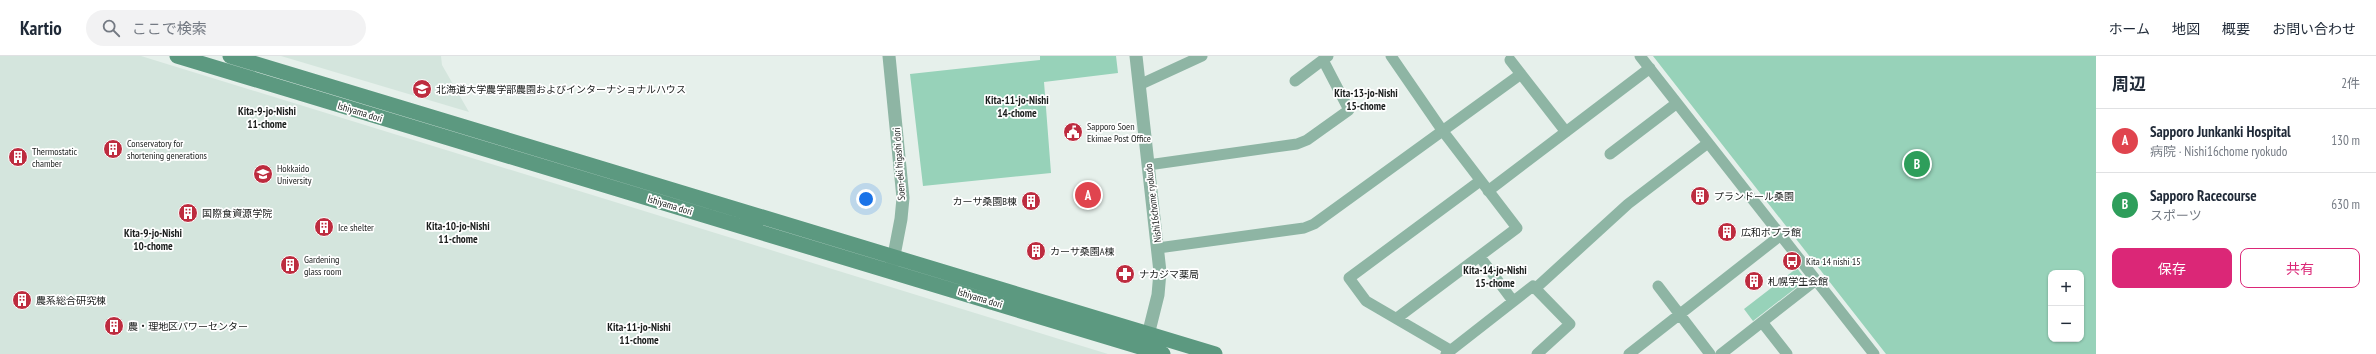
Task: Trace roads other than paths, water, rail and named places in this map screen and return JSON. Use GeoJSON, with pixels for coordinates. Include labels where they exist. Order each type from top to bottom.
{"type":"FeatureCollection","features":[{"type":"Feature","properties":{"kind":"main road","name":"Ishiyama dori"},"geometry":{"type":"LineString","coordinates":[[177,56],[891,271],[1147,341],[1215,354]]}},
{"type":"Feature","properties":{"kind":"main road","name":"Ishiyama dori"},"geometry":{"type":"LineString","coordinates":[[230,56],[894,256],[1147,341],[1163,354]]}},
{"type":"Feature","properties":{"kind":"street","name":"Soen-eki higashi dori"},"geometry":{"type":"LineString","coordinates":[[889,56],[903,198],[891,271]]}},
{"type":"Feature","properties":{"kind":"street","name":"Nishi16chome ryokudo"},"geometry":{"type":"LineString","coordinates":[[1136,56],[1160,272],[1158,295],[1147,341]]}},
{"type":"Feature","properties":{"kind":"street"},"geometry":{"type":"LineString","coordinates":[[1139,85],[1202,56]]}},
{"type":"Feature","properties":{"kind":"street"},"geometry":{"type":"LineString","coordinates":[[1391,56],[1442,130],[1517,228],[1397,318]]}},
{"type":"Feature","properties":{"kind":"street"},"geometry":{"type":"LineString","coordinates":[[1640,56],[1874,354]]}},
{"type":"Feature","properties":{"kind":"street"},"geometry":{"type":"LineString","coordinates":[[1148,165],[1298,144],[1307,140],[1350,110],[1325,58],[1295,81]]}},
{"type":"Feature","properties":{"kind":"street"},"geometry":{"type":"LineString","coordinates":[[1510,60],[1566,132]]}},
{"type":"Feature","properties":{"kind":"street"},"geometry":{"type":"LineString","coordinates":[[1488,191],[1650,68]]}},
{"type":"Feature","properties":{"kind":"street"},"geometry":{"type":"LineString","coordinates":[[1158,248],[1304,228],[1314,224],[1521,74]]}},
{"type":"Feature","properties":{"kind":"street"},"geometry":{"type":"LineString","coordinates":[[1610,154],[1677,103]]}},
{"type":"Feature","properties":{"kind":"street"},"geometry":{"type":"LineString","coordinates":[[1480,181],[1349,278],[1366,301],[1397,318],[1448,352],[1533,286],[1537,287],[1628,204],[1708,143]]}},
{"type":"Feature","properties":{"kind":"street"},"geometry":{"type":"LineString","coordinates":[[1629,354],[1641,350],[1680,315],[1781,235]]}},
{"type":"Feature","properties":{"kind":"street"},"geometry":{"type":"LineString","coordinates":[[1480,257],[1513,301]]}},
{"type":"Feature","properties":{"kind":"street"},"geometry":{"type":"LineString","coordinates":[[1721,354],[1816,280]]}},
{"type":"Feature","properties":{"kind":"street"},"geometry":{"type":"LineString","coordinates":[[1658,286],[1710,354]]}},
{"type":"Feature","properties":{"kind":"street"},"geometry":{"type":"LineString","coordinates":[[1536,354],[1570,324],[1537,287]]}},
{"type":"Feature","properties":{"kind":"street"},"geometry":{"type":"LineString","coordinates":[[1762,322],[1787,354]]}},
{"type":"Feature","properties":{"kind":"place","name":"北海道大学農学部農園およびインターナショナルハウス"},"geometry":{"type":"Point","coordinates":[422,89]}},
{"type":"Feature","properties":{"kind":"place","name":"Sapporo Soen Ekimae Post Office"},"geometry":{"type":"Point","coordinates":[1073,132]}},
{"type":"Feature","properties":{"kind":"place","name":"Conservatory for shortening generations"},"geometry":{"type":"Point","coordinates":[113,149]}},
{"type":"Feature","properties":{"kind":"place","name":"Thermostatic chamber"},"geometry":{"type":"Point","coordinates":[18,157]}},
{"type":"Feature","properties":{"kind":"place","name":"Sapporo Racecourse"},"geometry":{"type":"Point","coordinates":[1917,164]}},
{"type":"Feature","properties":{"kind":"place","name":"Hokkaido University"},"geometry":{"type":"Point","coordinates":[263,174]}},
{"type":"Feature","properties":{"kind":"place","name":"Sapporo Junkanki Hospital"},"geometry":{"type":"Point","coordinates":[1088,195]}},
{"type":"Feature","properties":{"kind":"place","name":"プランドール桑園"},"geometry":{"type":"Point","coordinates":[1700,196]}},
{"type":"Feature","properties":{"kind":"place","name":"カーサ桑園B棟"},"geometry":{"type":"Point","coordinates":[1031,201]}},
{"type":"Feature","properties":{"kind":"place","name":"国際食資源学院"},"geometry":{"type":"Point","coordinates":[188,213]}},
{"type":"Feature","properties":{"kind":"place","name":"Ice shelter"},"geometry":{"type":"Point","coordinates":[324,227]}},
{"type":"Feature","properties":{"kind":"place","name":"広和ポプラ館"},"geometry":{"type":"Point","coordinates":[1727,232]}},
{"type":"Feature","properties":{"kind":"place","name":"カーサ桑園A棟"},"geometry":{"type":"Point","coordinates":[1036,251]}},
{"type":"Feature","properties":{"kind":"place","name":"Kita 14 nishi 15"},"geometry":{"type":"Point","coordinates":[1792,261]}},
{"type":"Feature","properties":{"kind":"place","name":"Gardening glass room"},"geometry":{"type":"Point","coordinates":[290,265]}},
{"type":"Feature","properties":{"kind":"place","name":"ナカジマ薬局"},"geometry":{"type":"Point","coordinates":[1125,274]}},
{"type":"Feature","properties":{"kind":"place","name":"札幌学生会館"},"geometry":{"type":"Point","coordinates":[1754,281]}},
{"type":"Feature","properties":{"kind":"place","name":"農系総合研究棟"},"geometry":{"type":"Point","coordinates":[22,300]}},
{"type":"Feature","properties":{"kind":"place","name":"農・理地区パワーセンター"},"geometry":{"type":"Point","coordinates":[114,326]}},
{"type":"Feature","properties":{"kind":"district","name":"Kita-13-jo-Nishi 15-chome"},"geometry":{"type":"Point","coordinates":[1366,99]}},
{"type":"Feature","properties":{"kind":"district","name":"Kita-11-jo-Nishi 14-chome"},"geometry":{"type":"Point","coordinates":[1017,106]}},
{"type":"Feature","properties":{"kind":"district","name":"Kita-9-jo-Nishi 11-chome"},"geometry":{"type":"Point","coordinates":[267,117]}},
{"type":"Feature","properties":{"kind":"district","name":"Kita-10-jo-Nishi 11-chome"},"geometry":{"type":"Point","coordinates":[458,232]}},
{"type":"Feature","properties":{"kind":"district","name":"Kita-9-jo-Nishi 10-chome"},"geometry":{"type":"Point","coordinates":[153,239]}},
{"type":"Feature","properties":{"kind":"district","name":"Kita-14-jo-Nishi 15-chome"},"geometry":{"type":"Point","coordinates":[1495,276]}},
{"type":"Feature","properties":{"kind":"district","name":"Kita-11-jo-Nishi 11-chome"},"geometry":{"type":"Point","coordinates":[639,333]}}]}
